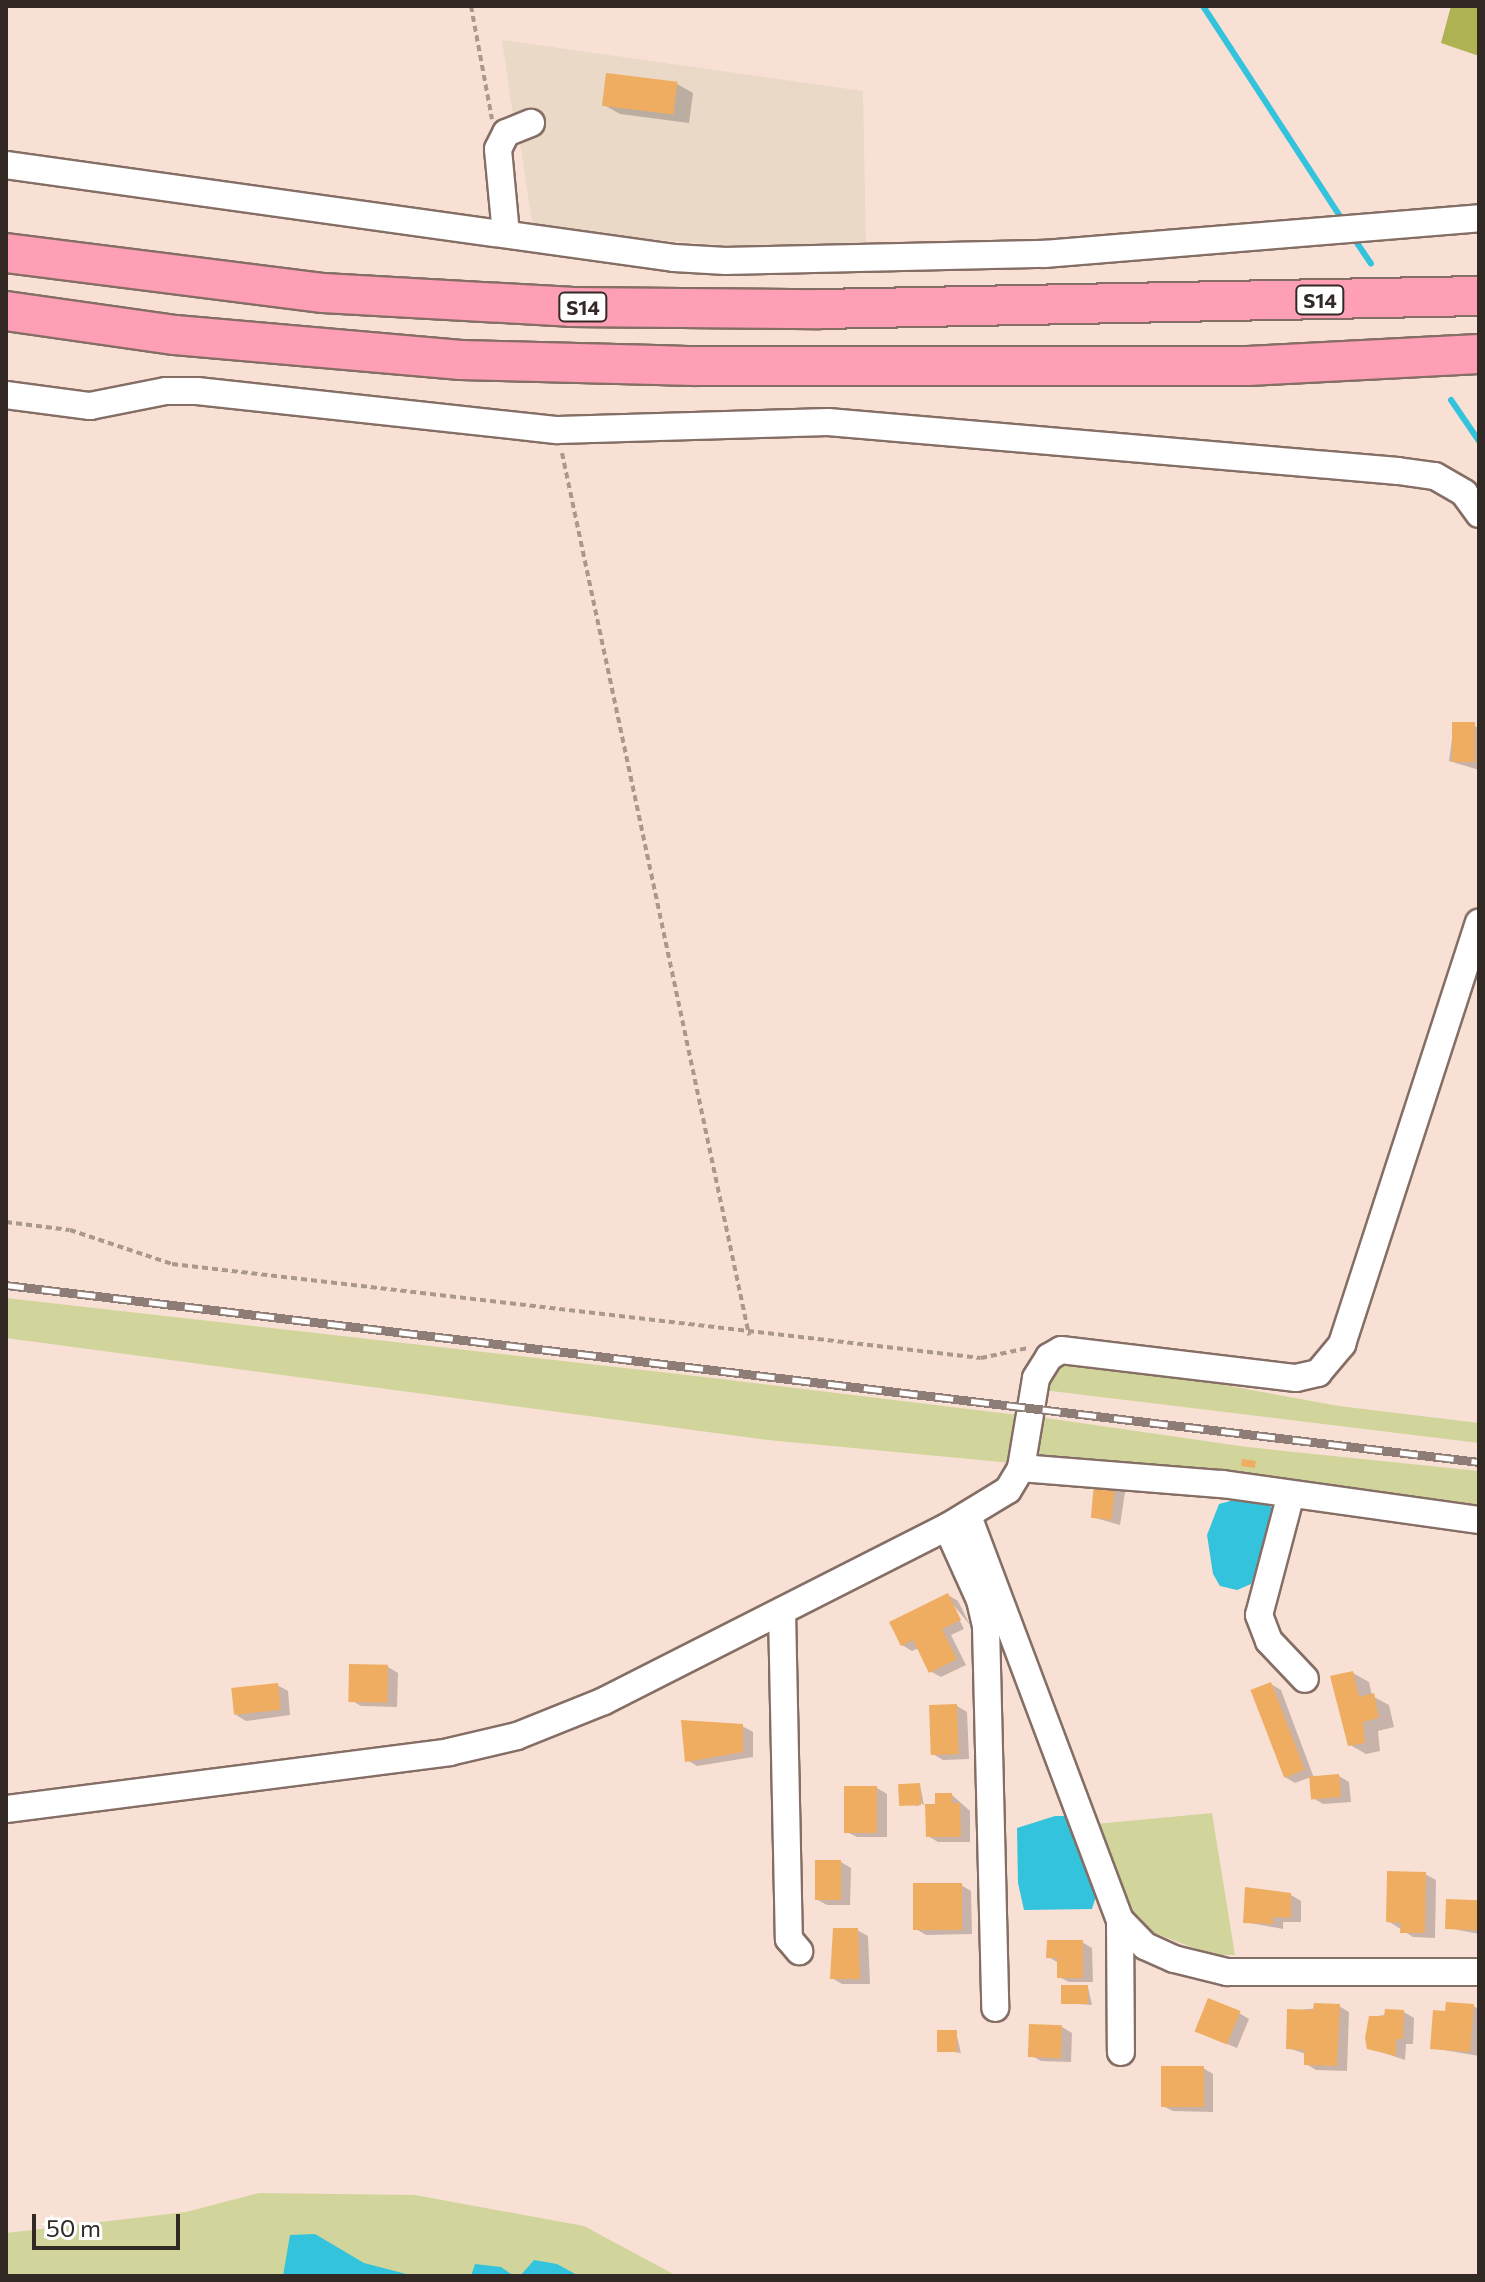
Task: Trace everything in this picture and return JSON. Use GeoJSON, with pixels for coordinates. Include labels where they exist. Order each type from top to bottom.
{"type":"FeatureCollection","features":[{"type":"Feature","properties":{"kind":"highway","name":"S14"},"geometry":{"type":"LineString","coordinates":[[6,253],[309,292],[570,307],[820,309],[1479,296]]}},
{"type":"Feature","properties":{"kind":"highway"},"geometry":{"type":"LineString","coordinates":[[6,311],[175,335],[461,360],[695,366],[1248,366],[1479,354]]}},
{"type":"Feature","properties":{"kind":"street"},"geometry":{"type":"LineString","coordinates":[[506,234],[498,149],[506,133],[531,123]]}},
{"type":"Feature","properties":{"kind":"street"},"geometry":{"type":"LineString","coordinates":[[6,165],[726,261],[1045,254],[1479,218]]}},
{"type":"Feature","properties":{"kind":"street"},"geometry":{"type":"LineString","coordinates":[[6,395],[90,406],[166,391],[197,391],[558,430],[828,422],[1435,476],[1464,493],[1479,514]]}},
{"type":"Feature","properties":{"kind":"street"},"geometry":{"type":"LineString","coordinates":[[6,1809],[408,1759],[500,1742],[604,1701],[958,1522],[1008,1490],[1021,1468],[1033,1388],[1055,1353],[1075,1349],[1296,1378],[1318,1373],[1332,1360],[1361,1290],[1479,923]]}},
{"type":"Feature","properties":{"kind":"street"},"geometry":{"type":"LineString","coordinates":[[1021,1468],[1113,1473],[1479,1520]]}},
{"type":"Feature","properties":{"kind":"street"},"geometry":{"type":"LineString","coordinates":[[1291,1494],[1259,1615],[1269,1641],[1305,1679]]}},
{"type":"Feature","properties":{"kind":"street"},"geometry":{"type":"LineString","coordinates":[[958,1522],[1120,1920],[1121,2052]]}},
{"type":"Feature","properties":{"kind":"street"},"geometry":{"type":"LineString","coordinates":[[958,1522],[985,1618],[995,2008]]}},
{"type":"Feature","properties":{"kind":"street"},"geometry":{"type":"LineString","coordinates":[[782,1611],[789,1939],[799,1951]]}},
{"type":"Feature","properties":{"kind":"street"},"geometry":{"type":"LineString","coordinates":[[1120,1920],[1145,1946],[1174,1959],[1227,1972],[1479,1972]]}},
{"type":"Feature","properties":{"kind":"path"},"geometry":{"type":"LineString","coordinates":[[471,6],[498,149]]}},
{"type":"Feature","properties":{"kind":"path"},"geometry":{"type":"LineString","coordinates":[[558,430],[749,1335]]}},
{"type":"Feature","properties":{"kind":"path"},"geometry":{"type":"LineString","coordinates":[[6,1222],[70,1230],[172,1264],[749,1335],[981,1358],[1036,1346],[1050,1346],[1055,1353]]}},
{"type":"Feature","properties":{"kind":"shaded area"},"geometry":{"type":"Polygon","coordinates":[[[1451,6],[1479,6],[1479,56],[1441,43],[1451,6]]]}},
{"type":"Feature","properties":{"kind":"shaded area"},"geometry":{"type":"Polygon","coordinates":[[[502,40],[863,91],[866,245],[755,248],[533,229],[520,143],[531,139],[531,118],[513,116],[502,40]]]}},
{"type":"Feature","properties":{"kind":"green space"},"geometry":{"type":"Polygon","coordinates":[[[6,1298],[1019,1415],[1012,1463],[768,1440],[6,1338],[6,1298]]]}},
{"type":"Feature","properties":{"kind":"green space"},"geometry":{"type":"Polygon","coordinates":[[[1076,1358],[1339,1406],[1479,1423],[1479,1443],[1043,1390],[1049,1369],[1076,1358]]]}},
{"type":"Feature","properties":{"kind":"green space"},"geometry":{"type":"Polygon","coordinates":[[[1039,1417],[1247,1447],[1479,1471],[1479,1508],[1046,1458],[1036,1451],[1039,1417]]]}},
{"type":"Feature","properties":{"kind":"green space"},"geometry":{"type":"Polygon","coordinates":[[[1212,1813],[1235,1955],[1213,1955],[1143,1929],[1128,1911],[1096,1824],[1212,1813]]]}},
{"type":"Feature","properties":{"kind":"green space"},"geometry":{"type":"Polygon","coordinates":[[[259,2193],[415,2195],[584,2226],[677,2276],[6,2276],[6,2233],[186,2212],[259,2193]]]}},
{"type":"Feature","properties":{"kind":"water"},"geometry":{"type":"Polygon","coordinates":[[[1238,1499],[1269,1503],[1274,1512],[1251,1584],[1237,1590],[1220,1586],[1213,1574],[1207,1535],[1219,1504],[1238,1499]]]}},
{"type":"Feature","properties":{"kind":"water"},"geometry":{"type":"Polygon","coordinates":[[[1055,1816],[1068,1816],[1096,1896],[1092,1909],[1024,1910],[1018,1883],[1017,1828],[1055,1816]]]}},
{"type":"Feature","properties":{"kind":"water"},"geometry":{"type":"Polygon","coordinates":[[[315,2234],[364,2263],[414,2276],[283,2276],[290,2235],[315,2234]]]}},
{"type":"Feature","properties":{"kind":"water"},"geometry":{"type":"Polygon","coordinates":[[[534,2260],[557,2264],[579,2276],[520,2276],[534,2260]]]}},
{"type":"Feature","properties":{"kind":"water"},"geometry":{"type":"Polygon","coordinates":[[[475,2264],[501,2267],[514,2276],[471,2276],[475,2264]]]}},
{"type":"Feature","properties":{"kind":"building"},"geometry":{"type":"Polygon","coordinates":[[[606,73],[677,82],[673,115],[602,106],[606,73]]]}},
{"type":"Feature","properties":{"kind":"building"},"geometry":{"type":"Polygon","coordinates":[[[1452,722],[1475,722],[1475,762],[1452,762],[1452,722]]]}},
{"type":"Feature","properties":{"kind":"building"},"geometry":{"type":"Polygon","coordinates":[[[1242,1459],[1256,1461],[1255,1468],[1241,1466],[1242,1459]]]}},
{"type":"Feature","properties":{"kind":"building"},"geometry":{"type":"Polygon","coordinates":[[[1094,1482],[1115,1484],[1112,1520],[1091,1518],[1094,1482]]]}},
{"type":"Feature","properties":{"kind":"building"},"geometry":{"type":"Polygon","coordinates":[[[948,1593],[961,1620],[942,1629],[957,1659],[929,1673],[913,1640],[901,1646],[889,1622],[948,1593]]]}},
{"type":"Feature","properties":{"kind":"building"},"geometry":{"type":"Polygon","coordinates":[[[349,1664],[388,1665],[387,1703],[348,1702],[349,1664]]]}},
{"type":"Feature","properties":{"kind":"building"},"geometry":{"type":"Polygon","coordinates":[[[1353,1671],[1359,1697],[1374,1693],[1379,1718],[1363,1722],[1365,1743],[1348,1746],[1330,1676],[1353,1671]]]}},
{"type":"Feature","properties":{"kind":"building"},"geometry":{"type":"Polygon","coordinates":[[[1271,1682],[1305,1770],[1284,1778],[1250,1690],[1271,1682]]]}},
{"type":"Feature","properties":{"kind":"building"},"geometry":{"type":"Polygon","coordinates":[[[278,1683],[281,1710],[234,1715],[231,1688],[278,1683]]]}},
{"type":"Feature","properties":{"kind":"building"},"geometry":{"type":"Polygon","coordinates":[[[957,1704],[959,1754],[931,1755],[929,1705],[957,1704]]]}},
{"type":"Feature","properties":{"kind":"building"},"geometry":{"type":"Polygon","coordinates":[[[681,1720],[743,1724],[743,1752],[685,1762],[681,1720]]]}},
{"type":"Feature","properties":{"kind":"building"},"geometry":{"type":"Polygon","coordinates":[[[1339,1774],[1341,1797],[1311,1800],[1309,1777],[1339,1774]]]}},
{"type":"Feature","properties":{"kind":"building"},"geometry":{"type":"Polygon","coordinates":[[[920,1783],[921,1805],[899,1806],[898,1784],[920,1783]]]}},
{"type":"Feature","properties":{"kind":"building"},"geometry":{"type":"Polygon","coordinates":[[[844,1786],[877,1786],[877,1833],[844,1833],[844,1786]]]}},
{"type":"Feature","properties":{"kind":"building"},"geometry":{"type":"Polygon","coordinates":[[[935,1793],[952,1793],[952,1803],[960,1803],[961,1837],[926,1837],[925,1804],[935,1804],[935,1793]]]}},
{"type":"Feature","properties":{"kind":"building"},"geometry":{"type":"Polygon","coordinates":[[[815,1860],[841,1860],[841,1900],[815,1900],[815,1860]]]}},
{"type":"Feature","properties":{"kind":"building"},"geometry":{"type":"Polygon","coordinates":[[[1387,1871],[1426,1872],[1425,1933],[1400,1933],[1401,1923],[1386,1922],[1387,1871]]]}},
{"type":"Feature","properties":{"kind":"building"},"geometry":{"type":"Polygon","coordinates":[[[913,1883],[962,1883],[962,1930],[913,1930],[913,1883]]]}},
{"type":"Feature","properties":{"kind":"building"},"geometry":{"type":"Polygon","coordinates":[[[1245,1887],[1291,1893],[1291,1918],[1273,1917],[1273,1924],[1243,1923],[1245,1887]]]}},
{"type":"Feature","properties":{"kind":"building"},"geometry":{"type":"Polygon","coordinates":[[[1446,1899],[1479,1900],[1478,1930],[1445,1929],[1446,1899]]]}},
{"type":"Feature","properties":{"kind":"building"},"geometry":{"type":"Polygon","coordinates":[[[833,1928],[858,1928],[860,1979],[830,1979],[833,1928]]]}},
{"type":"Feature","properties":{"kind":"building"},"geometry":{"type":"Polygon","coordinates":[[[1047,1940],[1083,1940],[1083,1978],[1057,1978],[1057,1958],[1046,1958],[1047,1940]]]}},
{"type":"Feature","properties":{"kind":"building"},"geometry":{"type":"Polygon","coordinates":[[[1061,1985],[1088,1985],[1088,2004],[1061,2004],[1061,1985]]]}},
{"type":"Feature","properties":{"kind":"building"},"geometry":{"type":"Polygon","coordinates":[[[1208,1998],[1240,2011],[1227,2044],[1195,2031],[1208,1998]]]}},
{"type":"Feature","properties":{"kind":"building"},"geometry":{"type":"Polygon","coordinates":[[[1446,2002],[1474,2004],[1470,2052],[1430,2049],[1433,2010],[1445,2011],[1446,2002]]]}},
{"type":"Feature","properties":{"kind":"building"},"geometry":{"type":"Polygon","coordinates":[[[1314,2003],[1340,2004],[1337,2066],[1304,2065],[1304,2050],[1286,2049],[1287,2009],[1313,2010],[1314,2003]]]}},
{"type":"Feature","properties":{"kind":"building"},"geometry":{"type":"Polygon","coordinates":[[[1385,2009],[1404,2010],[1403,2039],[1396,2039],[1396,2056],[1367,2049],[1365,2038],[1369,2016],[1384,2016],[1385,2009]]]}},
{"type":"Feature","properties":{"kind":"building"},"geometry":{"type":"Polygon","coordinates":[[[1029,2024],[1062,2025],[1061,2058],[1028,2057],[1029,2024]]]}},
{"type":"Feature","properties":{"kind":"building"},"geometry":{"type":"Polygon","coordinates":[[[937,2030],[957,2030],[957,2052],[937,2052],[937,2030]]]}},
{"type":"Feature","properties":{"kind":"building"},"geometry":{"type":"Polygon","coordinates":[[[1161,2066],[1204,2066],[1204,2107],[1161,2107],[1161,2066]]]}},
{"type":"Feature","properties":{"kind":"waterway"},"geometry":{"type":"LineString","coordinates":[[1203,6],[1343,221]]}},
{"type":"Feature","properties":{"kind":"waterway"},"geometry":{"type":"LineString","coordinates":[[1353,237],[1371,264]]}},
{"type":"Feature","properties":{"kind":"waterway"},"geometry":{"type":"LineString","coordinates":[[1451,400],[1479,441]]}},
{"type":"Feature","properties":{"kind":"railway"},"geometry":{"type":"LineString","coordinates":[[6,1285],[1479,1462]]}}]}
